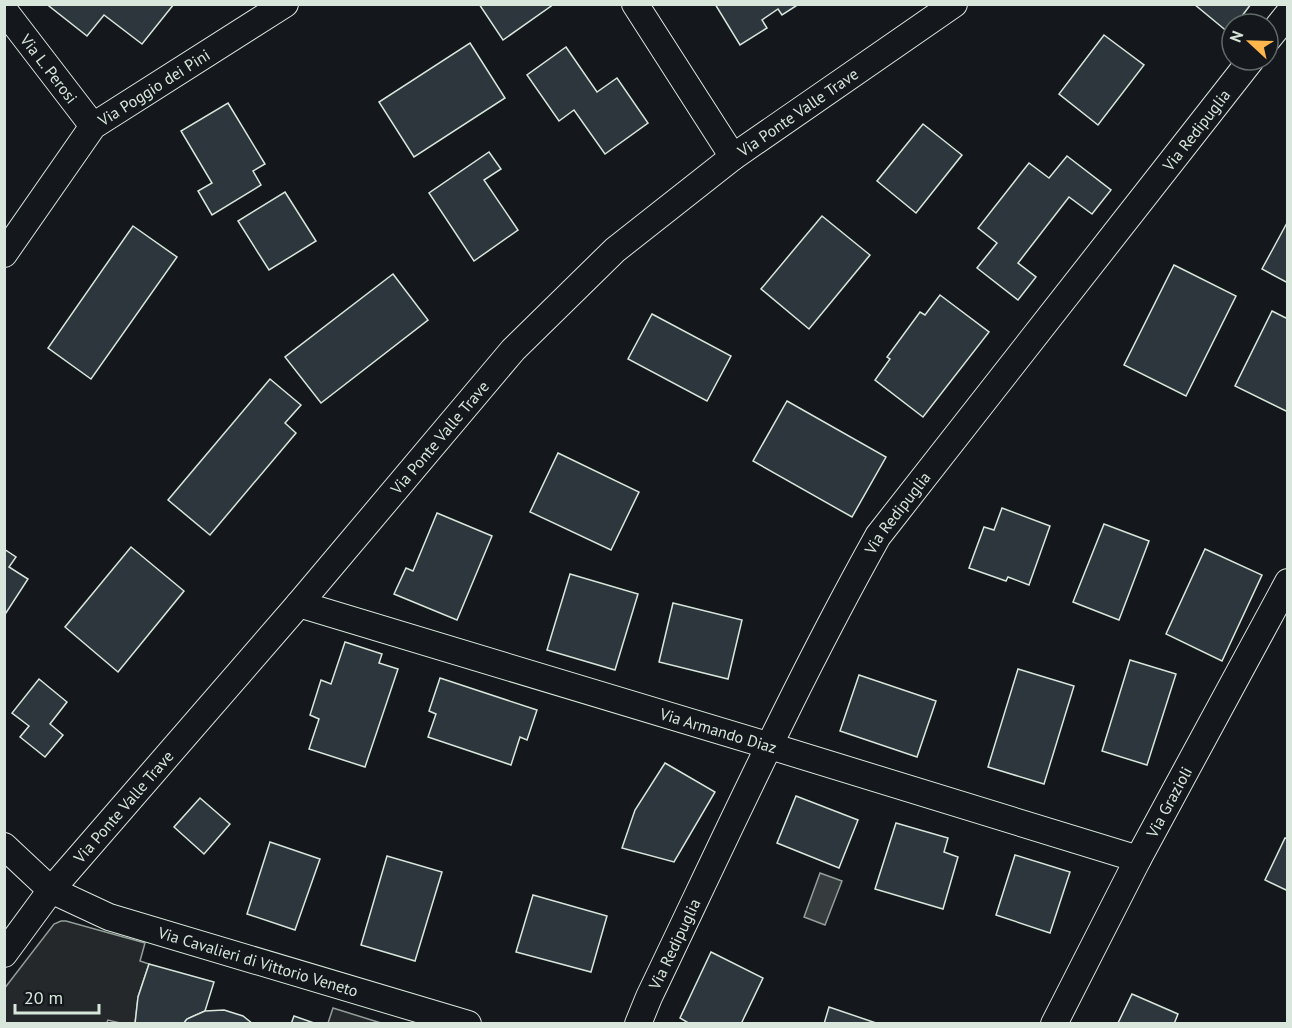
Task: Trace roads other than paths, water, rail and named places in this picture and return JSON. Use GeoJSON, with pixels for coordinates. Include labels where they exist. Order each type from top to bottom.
{"type":"FeatureCollection","features":[{"type":"Feature","properties":{"kind":"street","name":"Via Poggio dei Pini"},"geometry":{"type":"LineString","coordinates":[[4,254],[16,219],[93,126],[285,4]]}},
{"type":"Feature","properties":{"kind":"street"},"geometry":{"type":"LineString","coordinates":[[634,4],[733,157]]}},
{"type":"Feature","properties":{"kind":"street","name":"Via Ponte Valle Trave"},"geometry":{"type":"LineString","coordinates":[[4,954],[51,890],[299,604],[513,350],[615,250],[733,157],[954,4]]}},
{"type":"Feature","properties":{"kind":"street","name":"Via L. Perosi"},"geometry":{"type":"LineString","coordinates":[[4,10],[93,126]]}},
{"type":"Feature","properties":{"kind":"street","name":"Via Redipuglia"},"geometry":{"type":"LineString","coordinates":[[638,1023],[770,746],[841,602],[878,536],[1242,72]]}},
{"type":"Feature","properties":{"kind":"street","name":"Via Grazioli"},"geometry":{"type":"LineString","coordinates":[[1054,1023],[1138,859],[1285,593]]}},
{"type":"Feature","properties":{"kind":"street","name":"Via Armando Diaz"},"geometry":{"type":"LineString","coordinates":[[299,604],[1138,859]]}},
{"type":"Feature","properties":{"kind":"street","name":"Via Cavalieri di Vittorio Veneto"},"geometry":{"type":"LineString","coordinates":[[4,846],[51,890],[109,917],[468,1023]]}}]}
